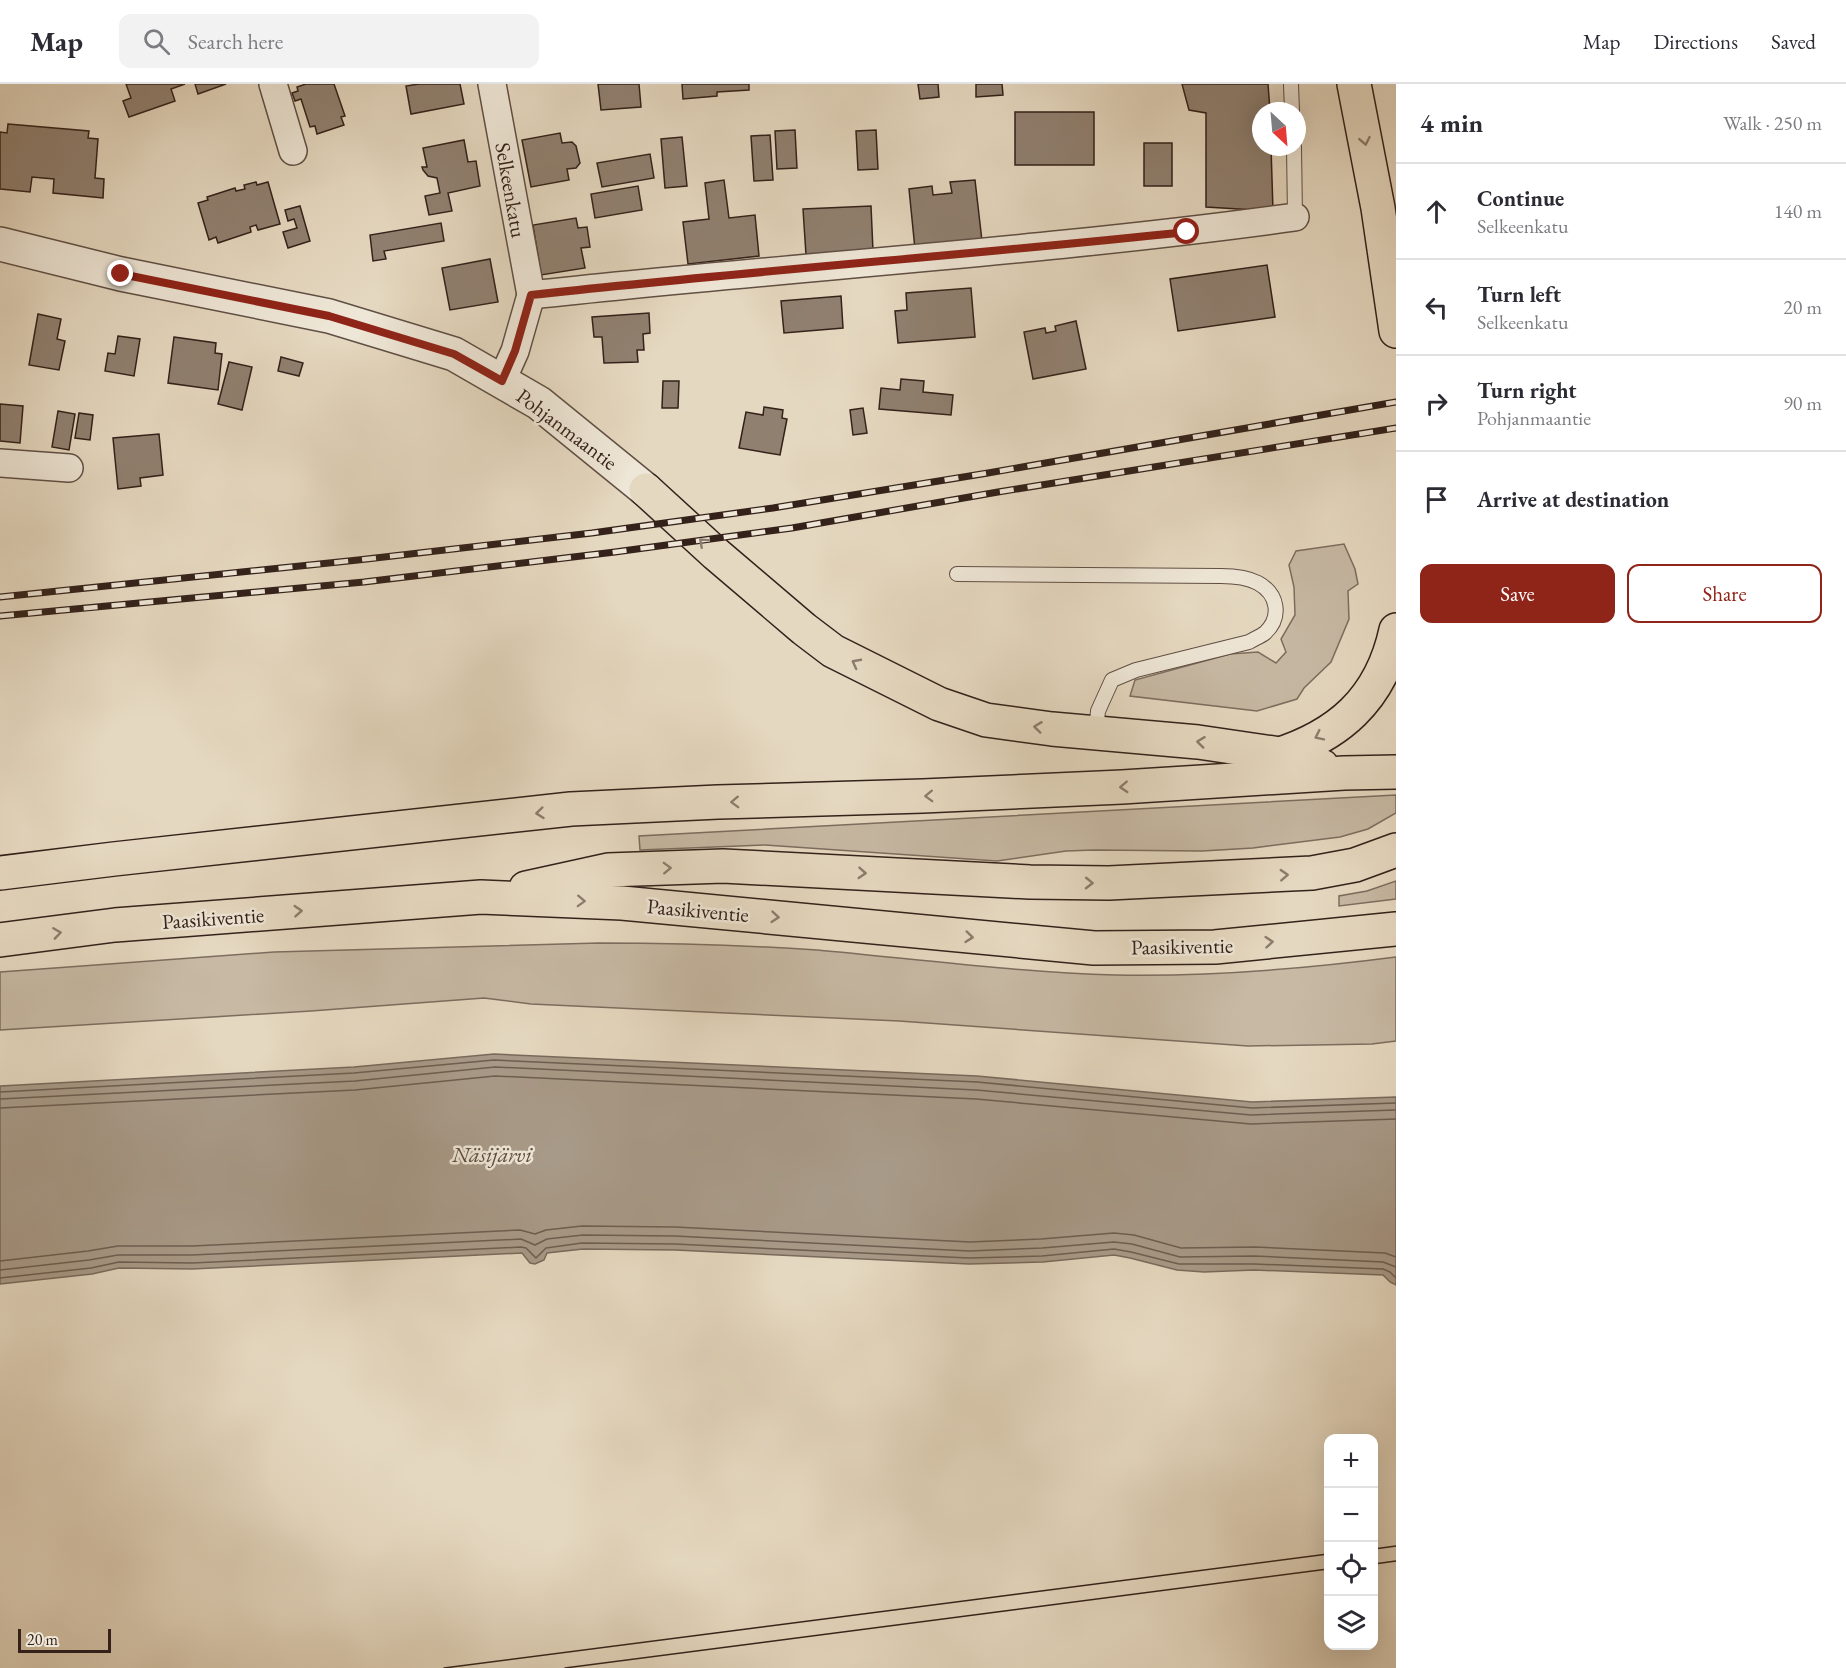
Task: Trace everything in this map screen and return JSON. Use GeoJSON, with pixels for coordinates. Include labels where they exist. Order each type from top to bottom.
{"type":"FeatureCollection","features":[{"type":"Feature","properties":{"kind":"highway"},"geometry":{"type":"LineString","coordinates":[[1354,84],[1378,208],[1396,330]]}},
{"type":"Feature","properties":{"kind":"highway"},"geometry":{"type":"LineString","coordinates":[[646,490],[716,554],[833,651],[939,704],[986,720],[1198,742],[1280,754],[1344,773]]}},
{"type":"Feature","properties":{"kind":"highway"},"geometry":{"type":"LineString","coordinates":[[1183,783],[1280,754],[1330,731],[1367,698],[1382,673],[1396,630]]}},
{"type":"Feature","properties":{"kind":"highway"},"geometry":{"type":"LineString","coordinates":[[0,873],[571,809],[923,796],[1396,772]]}},
{"type":"Feature","properties":{"kind":"highway"},"geometry":{"type":"LineString","coordinates":[[481,897],[608,870],[723,866],[1108,884],[1312,873],[1354,865],[1396,850]]}},
{"type":"Feature","properties":{"kind":"highway","name":"Paasikiventie"},"geometry":{"type":"LineString","coordinates":[[0,940],[114,925],[481,897],[622,903],[1094,948],[1215,947],[1396,929]]}},
{"type":"Feature","properties":{"kind":"street"},"geometry":{"type":"LineString","coordinates":[[273,84],[294,151]]}},
{"type":"Feature","properties":{"kind":"street","name":"Selkeenkatu"},"geometry":{"type":"LineString","coordinates":[[492,84],[531,295],[515,351],[502,381]]}},
{"type":"Feature","properties":{"kind":"street"},"geometry":{"type":"LineString","coordinates":[[531,295],[666,280],[1050,246],[1187,232],[1295,217]]}},
{"type":"Feature","properties":{"kind":"street","name":"Pohjanmaantie"},"geometry":{"type":"LineString","coordinates":[[0,244],[121,274],[329,316],[454,354],[539,403],[646,490]]}},
{"type":"Feature","properties":{"kind":"street"},"geometry":{"type":"LineString","coordinates":[[0,463],[69,468]]}},
{"type":"Feature","properties":{"kind":"lane"},"geometry":{"type":"LineString","coordinates":[[1292,84],[1292,102]]}},
{"type":"Feature","properties":{"kind":"lane"},"geometry":{"type":"LineString","coordinates":[[1293,156],[1295,217]]}},
{"type":"Feature","properties":{"kind":"lane"},"geometry":{"type":"LineString","coordinates":[[957,574],[1243,577],[1259,583],[1270,592],[1277,606],[1276,619],[1265,633],[1249,642],[1136,670],[1112,680],[1098,711],[1096,733]]}},
{"type":"Feature","properties":{"kind":"shaded area"},"geometry":{"type":"Polygon","coordinates":[[[1344,544],[1355,569],[1358,584],[1348,591],[1349,619],[1331,662],[1304,688],[1297,699],[1257,711],[1130,696],[1135,680],[1230,654],[1258,652],[1276,663],[1286,652],[1281,639],[1295,615],[1294,587],[1289,565],[1296,551],[1344,544]]]}},
{"type":"Feature","properties":{"kind":"shaded area"},"geometry":{"type":"Polygon","coordinates":[[[1396,795],[1396,813],[1368,829],[1340,837],[1253,848],[1202,851],[1066,851],[997,861],[765,845],[640,850],[639,836],[1396,795]]]}},
{"type":"Feature","properties":{"kind":"shaded area"},"geometry":{"type":"Polygon","coordinates":[[[1396,881],[1396,899],[1339,906],[1339,896],[1367,891],[1396,881]]]}},
{"type":"Feature","properties":{"kind":"shaded area"},"geometry":{"type":"Polygon","coordinates":[[[599,943],[790,948],[1003,968],[1115,975],[1185,975],[1256,971],[1396,957],[1396,1041],[1372,1044],[1248,1046],[899,1021],[531,1004],[484,998],[0,1030],[0,972],[274,952],[599,943]]]}},
{"type":"Feature","properties":{"kind":"water","name":"Näsijärvi"},"geometry":{"type":"Polygon","coordinates":[[[494,1054],[977,1076],[1252,1102],[1396,1097],[1396,1285],[1383,1275],[1254,1270],[1204,1272],[1177,1270],[1114,1255],[1043,1262],[969,1264],[675,1250],[583,1249],[547,1253],[544,1260],[535,1264],[530,1263],[522,1253],[192,1269],[119,1268],[92,1274],[0,1284],[0,1086],[354,1067],[494,1054]]]}},
{"type":"Feature","properties":{"kind":"building"},"geometry":{"type":"Polygon","coordinates":[[[126,84],[185,84],[171,89],[175,101],[129,117],[123,101],[131,98],[126,84]]]}},
{"type":"Feature","properties":{"kind":"building"},"geometry":{"type":"Polygon","coordinates":[[[195,84],[226,84],[198,94],[195,84]]]}},
{"type":"Feature","properties":{"kind":"building"},"geometry":{"type":"Polygon","coordinates":[[[306,84],[334,84],[345,116],[341,117],[344,125],[317,134],[315,126],[310,127],[301,99],[295,101],[292,93],[298,91],[297,87],[306,84]]]}},
{"type":"Feature","properties":{"kind":"building"},"geometry":{"type":"Polygon","coordinates":[[[460,84],[464,104],[411,114],[406,86],[460,84]]]}},
{"type":"Feature","properties":{"kind":"building"},"geometry":{"type":"Polygon","coordinates":[[[598,84],[639,84],[641,107],[601,110],[598,84]]]}},
{"type":"Feature","properties":{"kind":"building"},"geometry":{"type":"Polygon","coordinates":[[[682,84],[749,84],[749,90],[717,92],[717,96],[683,99],[682,84]]]}},
{"type":"Feature","properties":{"kind":"building"},"geometry":{"type":"Polygon","coordinates":[[[918,84],[938,84],[939,97],[920,99],[918,84]]]}},
{"type":"Feature","properties":{"kind":"building"},"geometry":{"type":"Polygon","coordinates":[[[976,84],[1002,84],[1003,95],[976,97],[976,84]]]}},
{"type":"Feature","properties":{"kind":"building"},"geometry":{"type":"Polygon","coordinates":[[[1182,84],[1268,84],[1269,102],[1252,102],[1252,156],[1271,156],[1273,211],[1206,207],[1206,113],[1189,110],[1182,84]]]}},
{"type":"Feature","properties":{"kind":"building"},"geometry":{"type":"Polygon","coordinates":[[[1015,112],[1094,112],[1094,165],[1015,165],[1015,112]]]}},
{"type":"Feature","properties":{"kind":"building"},"geometry":{"type":"Polygon","coordinates":[[[8,124],[89,131],[88,138],[98,139],[95,178],[104,179],[103,198],[53,193],[54,179],[32,177],[30,192],[0,189],[0,132],[7,133],[8,124]]]}},
{"type":"Feature","properties":{"kind":"building"},"geometry":{"type":"Polygon","coordinates":[[[795,130],[797,168],[777,169],[775,131],[795,130]]]}},
{"type":"Feature","properties":{"kind":"building"},"geometry":{"type":"Polygon","coordinates":[[[876,130],[878,169],[858,170],[856,131],[876,130]]]}},
{"type":"Feature","properties":{"kind":"building"},"geometry":{"type":"Polygon","coordinates":[[[560,133],[562,143],[572,142],[576,146],[580,163],[576,168],[567,169],[569,180],[531,187],[522,140],[560,133]]]}},
{"type":"Feature","properties":{"kind":"building"},"geometry":{"type":"Polygon","coordinates":[[[770,135],[773,180],[754,181],[751,136],[770,135]]]}},
{"type":"Feature","properties":{"kind":"building"},"geometry":{"type":"Polygon","coordinates":[[[682,137],[687,186],[665,188],[661,139],[682,137]]]}},
{"type":"Feature","properties":{"kind":"building"},"geometry":{"type":"Polygon","coordinates":[[[464,140],[468,162],[476,161],[480,186],[448,193],[452,211],[429,215],[425,196],[440,193],[437,178],[428,176],[423,170],[422,167],[427,167],[423,148],[464,140]]]}},
{"type":"Feature","properties":{"kind":"building"},"geometry":{"type":"Polygon","coordinates":[[[1144,143],[1172,143],[1172,186],[1144,186],[1144,143]]]}},
{"type":"Feature","properties":{"kind":"building"},"geometry":{"type":"Polygon","coordinates":[[[650,154],[654,178],[602,187],[597,163],[650,154]]]}},
{"type":"Feature","properties":{"kind":"building"},"geometry":{"type":"Polygon","coordinates":[[[724,180],[729,218],[755,215],[759,256],[688,264],[683,222],[709,219],[705,183],[724,180]]]}},
{"type":"Feature","properties":{"kind":"building"},"geometry":{"type":"Polygon","coordinates":[[[975,180],[982,241],[915,249],[909,189],[932,186],[933,195],[952,193],[950,182],[975,180]]]}},
{"type":"Feature","properties":{"kind":"building"},"geometry":{"type":"Polygon","coordinates":[[[256,182],[257,185],[268,182],[280,224],[258,230],[256,225],[250,227],[251,232],[218,243],[216,237],[209,240],[198,203],[208,200],[207,197],[235,188],[236,191],[245,189],[244,185],[256,182]]]}},
{"type":"Feature","properties":{"kind":"building"},"geometry":{"type":"Polygon","coordinates":[[[638,186],[642,210],[595,218],[591,194],[638,186]]]}},
{"type":"Feature","properties":{"kind":"building"},"geometry":{"type":"Polygon","coordinates":[[[300,206],[310,241],[288,248],[283,232],[297,228],[294,219],[288,221],[285,210],[300,206]]]}},
{"type":"Feature","properties":{"kind":"building"},"geometry":{"type":"Polygon","coordinates":[[[871,206],[873,251],[806,255],[803,209],[871,206]]]}},
{"type":"Feature","properties":{"kind":"building"},"geometry":{"type":"Polygon","coordinates":[[[576,218],[578,228],[587,227],[590,247],[581,248],[585,268],[541,275],[533,225],[576,218]]]}},
{"type":"Feature","properties":{"kind":"building"},"geometry":{"type":"Polygon","coordinates":[[[441,223],[444,241],[384,251],[386,259],[373,261],[370,235],[441,223]]]}},
{"type":"Feature","properties":{"kind":"building"},"geometry":{"type":"Polygon","coordinates":[[[490,259],[498,302],[450,310],[442,268],[490,259]]]}},
{"type":"Feature","properties":{"kind":"building"},"geometry":{"type":"Polygon","coordinates":[[[1267,265],[1275,317],[1178,331],[1170,279],[1267,265]]]}},
{"type":"Feature","properties":{"kind":"building"},"geometry":{"type":"Polygon","coordinates":[[[971,288],[975,337],[898,343],[895,311],[907,310],[906,293],[971,288]]]}},
{"type":"Feature","properties":{"kind":"building"},"geometry":{"type":"Polygon","coordinates":[[[841,296],[843,328],[784,333],[781,301],[841,296]]]}},
{"type":"Feature","properties":{"kind":"building"},"geometry":{"type":"Polygon","coordinates":[[[649,313],[650,333],[643,334],[644,350],[637,350],[638,362],[604,363],[602,337],[594,337],[592,317],[649,313]]]}},
{"type":"Feature","properties":{"kind":"building"},"geometry":{"type":"Polygon","coordinates":[[[38,314],[61,319],[57,339],[65,341],[59,370],[29,365],[38,314]]]}},
{"type":"Feature","properties":{"kind":"building"},"geometry":{"type":"Polygon","coordinates":[[[1076,321],[1086,369],[1033,379],[1024,332],[1045,328],[1046,333],[1056,331],[1055,326],[1076,321]]]}},
{"type":"Feature","properties":{"kind":"building"},"geometry":{"type":"Polygon","coordinates":[[[118,336],[140,339],[134,376],[105,371],[108,353],[115,354],[118,336]]]}},
{"type":"Feature","properties":{"kind":"building"},"geometry":{"type":"Polygon","coordinates":[[[174,337],[216,343],[215,353],[222,354],[218,390],[168,383],[174,337]]]}},
{"type":"Feature","properties":{"kind":"building"},"geometry":{"type":"Polygon","coordinates":[[[281,357],[303,363],[299,376],[278,371],[281,357]]]}},
{"type":"Feature","properties":{"kind":"building"},"geometry":{"type":"Polygon","coordinates":[[[229,362],[252,367],[242,410],[218,404],[229,362]]]}},
{"type":"Feature","properties":{"kind":"building"},"geometry":{"type":"Polygon","coordinates":[[[901,379],[924,381],[923,392],[953,395],[951,415],[879,409],[881,388],[900,390],[901,379]]]}},
{"type":"Feature","properties":{"kind":"building"},"geometry":{"type":"Polygon","coordinates":[[[663,381],[679,381],[678,408],[662,408],[663,381]]]}},
{"type":"Feature","properties":{"kind":"building"},"geometry":{"type":"Polygon","coordinates":[[[0,404],[23,406],[20,443],[0,441],[0,404]]]}},
{"type":"Feature","properties":{"kind":"building"},"geometry":{"type":"Polygon","coordinates":[[[764,407],[783,410],[782,418],[787,419],[780,455],[739,448],[746,412],[763,415],[764,407]]]}},
{"type":"Feature","properties":{"kind":"building"},"geometry":{"type":"Polygon","coordinates":[[[863,408],[867,433],[853,435],[850,410],[863,408]]]}},
{"type":"Feature","properties":{"kind":"building"},"geometry":{"type":"Polygon","coordinates":[[[58,411],[75,414],[69,450],[52,447],[58,411]]]}},
{"type":"Feature","properties":{"kind":"building"},"geometry":{"type":"Polygon","coordinates":[[[79,413],[93,415],[90,440],[75,438],[79,413]]]}},
{"type":"Feature","properties":{"kind":"building"},"geometry":{"type":"Polygon","coordinates":[[[159,434],[163,475],[140,478],[141,486],[118,489],[113,438],[159,434]]]}},
{"type":"Feature","properties":{"kind":"tram line"},"geometry":{"type":"LineString","coordinates":[[1378,1548],[1396,1546]]}},
{"type":"Feature","properties":{"kind":"tram line"},"geometry":{"type":"LineString","coordinates":[[444,1668],[1324,1555]]}},
{"type":"Feature","properties":{"kind":"tram line"},"geometry":{"type":"LineString","coordinates":[[1378,1563],[1396,1561]]}},
{"type":"Feature","properties":{"kind":"tram line"},"geometry":{"type":"LineString","coordinates":[[565,1668],[1324,1570]]}},
{"type":"Feature","properties":{"kind":"railway"},"geometry":{"type":"LineString","coordinates":[[0,597],[358,560],[592,533],[773,508],[1396,402]]}},
{"type":"Feature","properties":{"kind":"railway"},"geometry":{"type":"LineString","coordinates":[[0,616],[364,582],[615,552],[792,528],[998,492],[1396,428]]}},
{"type":"Feature","properties":{"kind":"route"},"geometry":{"type":"LineString","coordinates":[[121,274],[329,316],[397,335],[454,354],[502,381],[515,351],[531,295],[666,280],[1004,251],[1187,232]]}}]}
